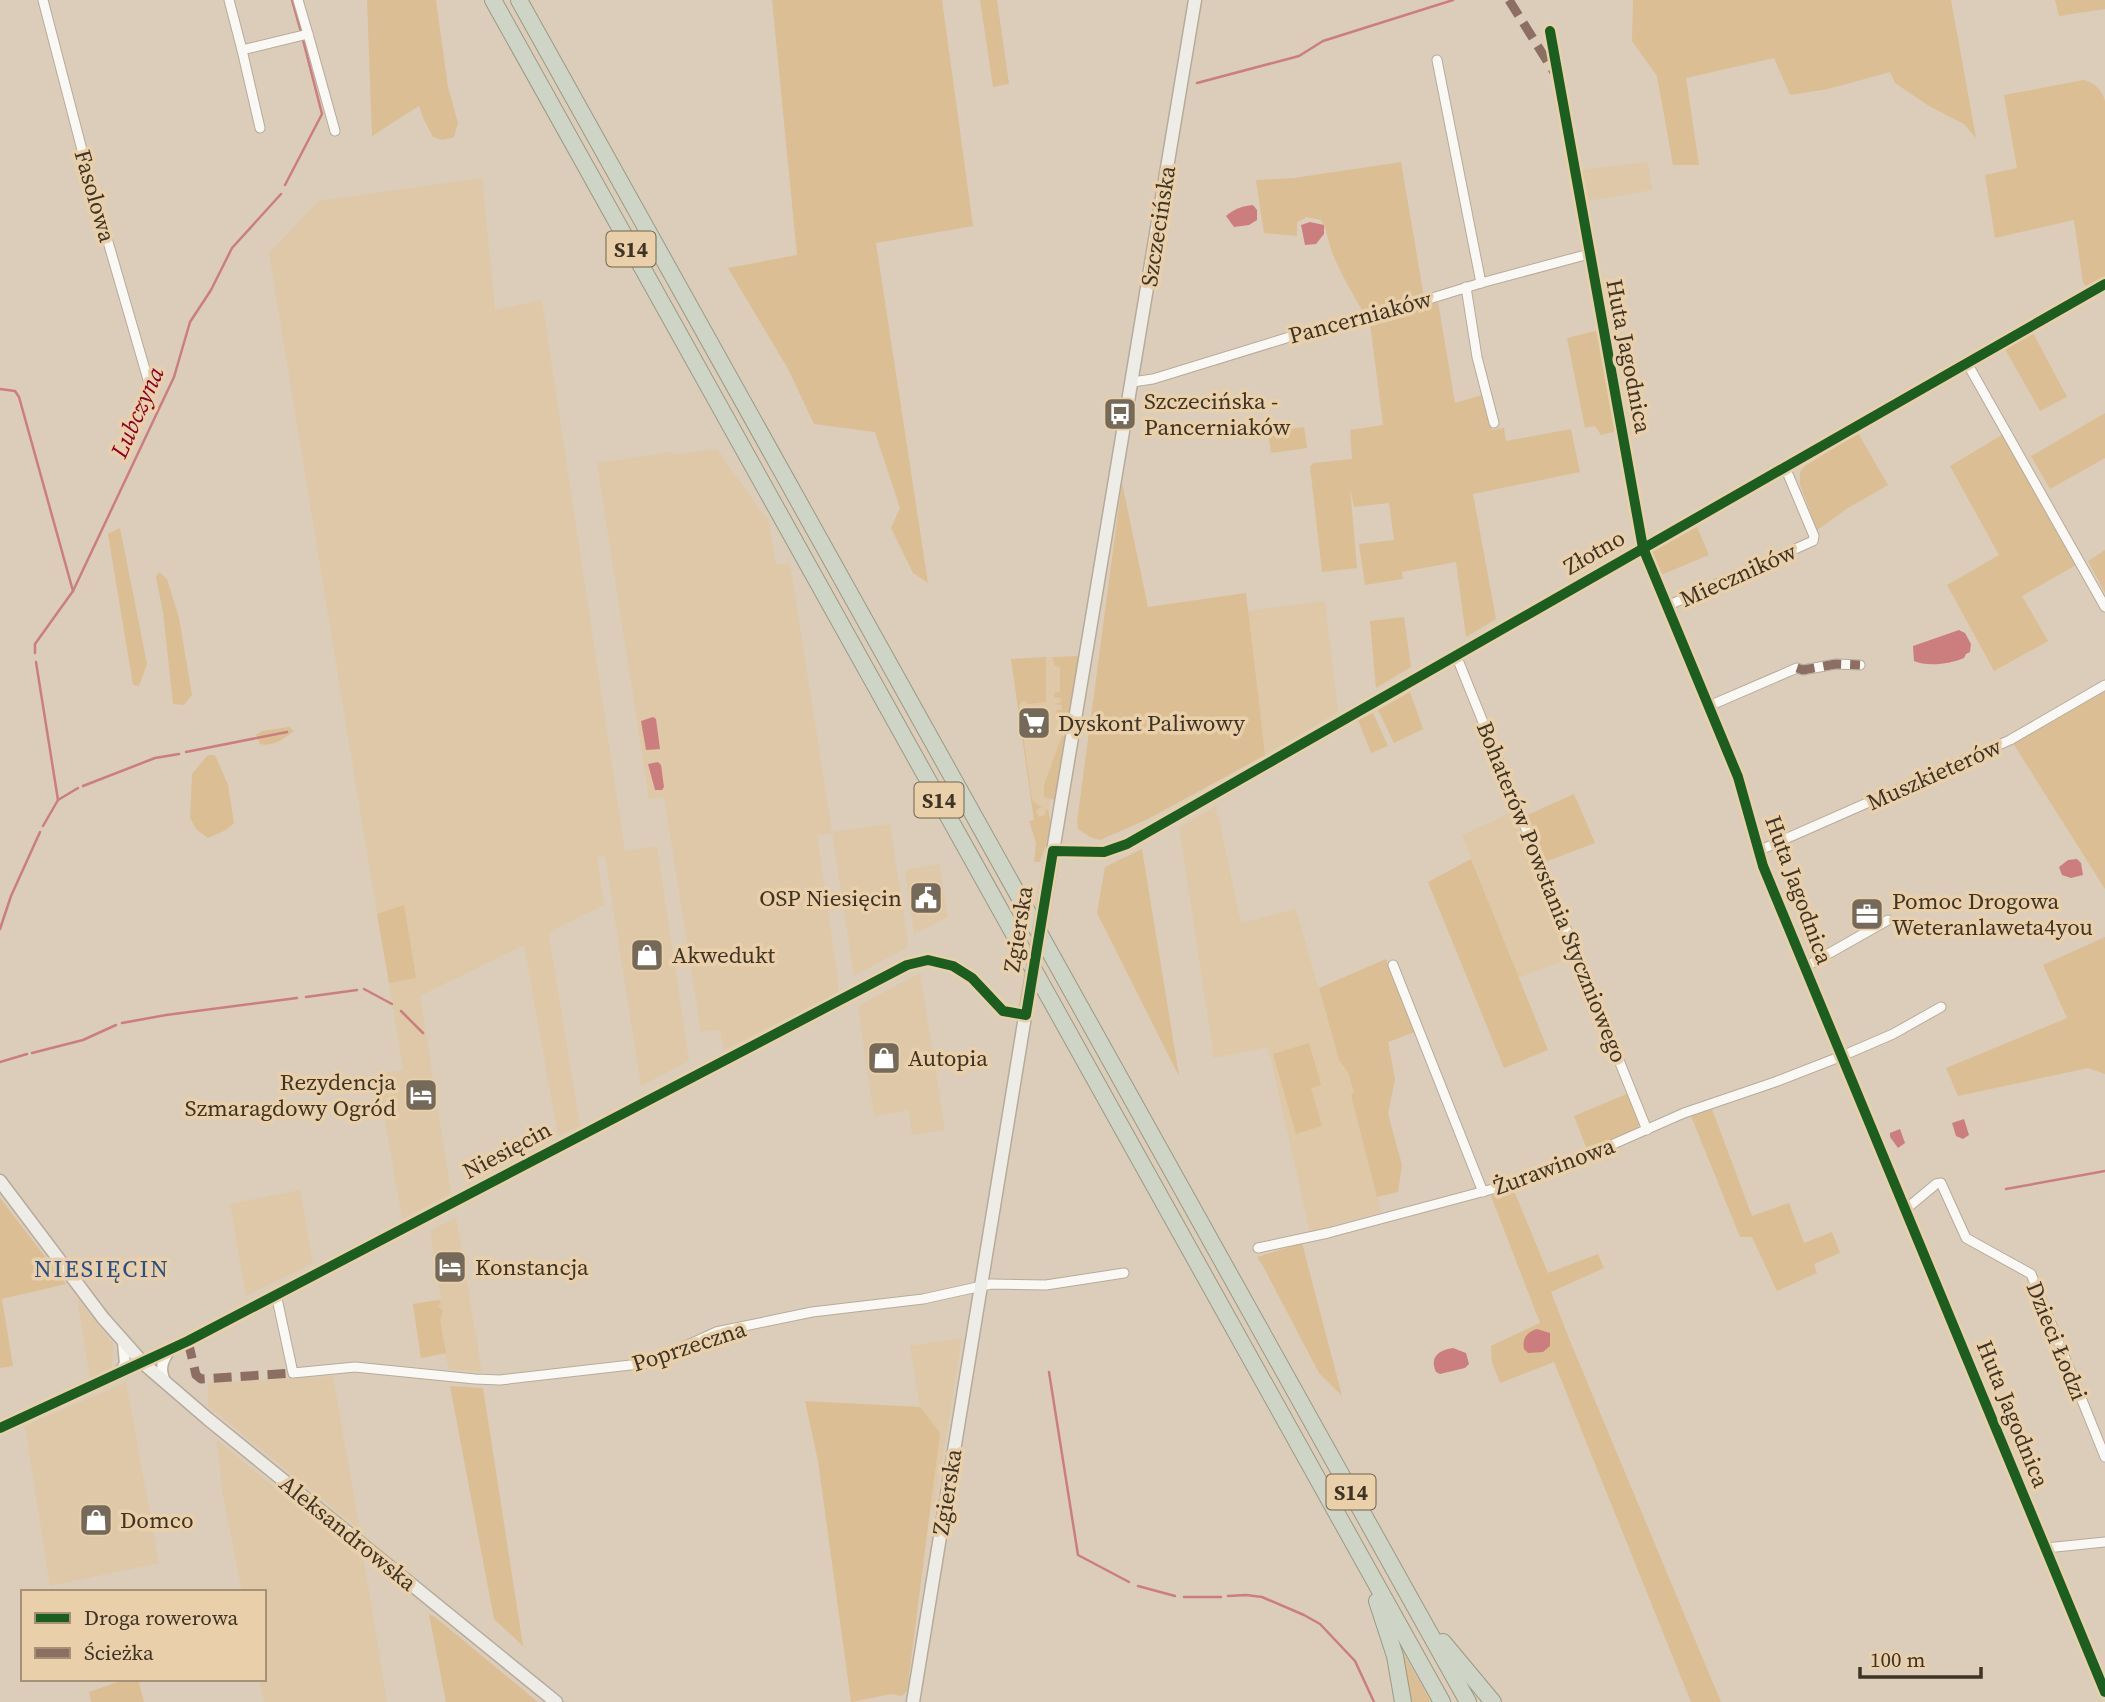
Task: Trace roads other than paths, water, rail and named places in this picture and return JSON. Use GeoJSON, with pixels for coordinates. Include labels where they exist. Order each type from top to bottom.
{"type":"FeatureCollection","features":[{"type":"Feature","properties":{"kind":"highway","name":"S14"},"geometry":{"type":"LineString","coordinates":[[493,0],[1442,1702]]}},
{"type":"Feature","properties":{"kind":"highway","name":"S14"},"geometry":{"type":"LineString","coordinates":[[519,0],[1468,1702]]}},
{"type":"Feature","properties":{"kind":"highway"},"geometry":{"type":"LineString","coordinates":[[1364,1563],[1395,1656],[1403,1702]]}},
{"type":"Feature","properties":{"kind":"highway"},"geometry":{"type":"LineString","coordinates":[[1413,1604],[1493,1702]]}},
{"type":"Feature","properties":{"kind":"main road","name":"Szczecińska"},"geometry":{"type":"LineString","coordinates":[[1120,453],[1195,0]]}},
{"type":"Feature","properties":{"kind":"main road","name":"Zgierska"},"geometry":{"type":"LineString","coordinates":[[913,1702],[1120,453]]}},
{"type":"Feature","properties":{"kind":"main road","name":"Aleksandrowska"},"geometry":{"type":"LineString","coordinates":[[0,1181],[142,1363],[556,1702]]}},
{"type":"Feature","properties":{"kind":"street","name":"Fasolowa"},"geometry":{"type":"LineString","coordinates":[[43,0],[88,173],[151,390]]}},
{"type":"Feature","properties":{"kind":"street"},"geometry":{"type":"LineString","coordinates":[[229,0],[260,128]]}},
{"type":"Feature","properties":{"kind":"street"},"geometry":{"type":"LineString","coordinates":[[299,0],[335,131]]}},
{"type":"Feature","properties":{"kind":"street","name":"Huta Jagodnica"},"geometry":{"type":"LineString","coordinates":[[1550,31],[1643,548],[1738,777],[1758,851],[2105,1692]]}},
{"type":"Feature","properties":{"kind":"street"},"geometry":{"type":"LineString","coordinates":[[242,50],[308,34]]}},
{"type":"Feature","properties":{"kind":"street"},"geometry":{"type":"LineString","coordinates":[[1437,60],[1481,282]]}},
{"type":"Feature","properties":{"kind":"street","name":"Pancerniaków"},"geometry":{"type":"LineString","coordinates":[[1132,382],[1153,379],[1256,346],[1589,254]]}},
{"type":"Feature","properties":{"kind":"street","name":"Złotno"},"geometry":{"type":"LineString","coordinates":[[1053,851],[1110,851],[1127,844],[2105,284]]}},
{"type":"Feature","properties":{"kind":"street"},"geometry":{"type":"LineString","coordinates":[[1466,287],[1477,358],[1494,423]]}},
{"type":"Feature","properties":{"kind":"street"},"geometry":{"type":"LineString","coordinates":[[1967,363],[2105,607]]}},
{"type":"Feature","properties":{"kind":"street","name":"Mieczników"},"geometry":{"type":"LineString","coordinates":[[1667,606],[1813,541],[1814,536],[1785,467]]}},
{"type":"Feature","properties":{"kind":"street","name":"Bohaterów Powstania Styczniowego"},"geometry":{"type":"LineString","coordinates":[[1456,655],[1647,1130]]}},
{"type":"Feature","properties":{"kind":"street"},"geometry":{"type":"LineString","coordinates":[[1709,706],[1797,668],[1810,670],[1836,664],[1860,666]]}},
{"type":"Feature","properties":{"kind":"street","name":"Muszkieterów"},"geometry":{"type":"LineString","coordinates":[[1758,851],[2010,740],[2105,685]]}},
{"type":"Feature","properties":{"kind":"street"},"geometry":{"type":"LineString","coordinates":[[1805,967],[1888,920]]}},
{"type":"Feature","properties":{"kind":"street","name":"Niesięcin"},"geometry":{"type":"LineString","coordinates":[[0,1428],[170,1350],[907,965],[928,960],[953,966],[965,973],[1003,1011],[1026,1015]]}},
{"type":"Feature","properties":{"kind":"street"},"geometry":{"type":"LineString","coordinates":[[1392,965],[1483,1192]]}},
{"type":"Feature","properties":{"kind":"street","name":"Żurawinowa"},"geometry":{"type":"LineString","coordinates":[[1258,1248],[1328,1233],[1515,1183],[1684,1113],[1842,1056],[1893,1034],[1941,1007]]}},
{"type":"Feature","properties":{"kind":"street","name":"Dzieci Łodzi"},"geometry":{"type":"LineString","coordinates":[[1906,1209],[1936,1184],[1941,1183],[1966,1238],[2031,1274],[2105,1457]]}},
{"type":"Feature","properties":{"kind":"street","name":"Poprzeczna"},"geometry":{"type":"LineString","coordinates":[[276,1294],[293,1373],[355,1367],[500,1380],[628,1367],[664,1357],[716,1332],[812,1312],[923,1298],[991,1284],[1055,1284],[1124,1273]]}},
{"type":"Feature","properties":{"kind":"street"},"geometry":{"type":"LineString","coordinates":[[116,1376],[125,1364],[123,1342]]}},
{"type":"Feature","properties":{"kind":"street"},"geometry":{"type":"LineString","coordinates":[[170,1350],[163,1361],[162,1369],[167,1384],[173,1390]]}},
{"type":"Feature","properties":{"kind":"street"},"geometry":{"type":"LineString","coordinates":[[2046,1548],[2105,1542]]}},
{"type":"Feature","properties":{"kind":"waterway","name":"Lubczyna"},"geometry":{"type":"LineString","coordinates":[[292,0],[301,32]]}},
{"type":"Feature","properties":{"kind":"waterway"},"geometry":{"type":"LineString","coordinates":[[1197,83],[1299,56],[1323,41],[1453,0]]}},
{"type":"Feature","properties":{"kind":"waterway","name":"Lubczyna"},"geometry":{"type":"LineString","coordinates":[[285,185],[322,114],[303,40]]}},
{"type":"Feature","properties":{"kind":"waterway","name":"Lubczyna"},"geometry":{"type":"LineString","coordinates":[[35,653],[35,644],[73,591],[174,377],[190,322],[211,290],[232,248],[281,194]]}},
{"type":"Feature","properties":{"kind":"waterway"},"geometry":{"type":"LineString","coordinates":[[0,389],[15,391],[19,397],[73,591]]}},
{"type":"Feature","properties":{"kind":"waterway","name":"Lubczyna"},"geometry":{"type":"LineString","coordinates":[[36,662],[58,800],[43,826]]}},
{"type":"Feature","properties":{"kind":"waterway"},"geometry":{"type":"LineString","coordinates":[[186,752],[287,732]]}},
{"type":"Feature","properties":{"kind":"waterway"},"geometry":{"type":"LineString","coordinates":[[83,786],[155,758],[179,754]]}},
{"type":"Feature","properties":{"kind":"waterway"},"geometry":{"type":"LineString","coordinates":[[58,800],[78,788]]}},
{"type":"Feature","properties":{"kind":"waterway","name":"Lubczyna"},"geometry":{"type":"LineString","coordinates":[[0,929],[11,896],[40,832]]}},
{"type":"Feature","properties":{"kind":"waterway"},"geometry":{"type":"LineString","coordinates":[[364,989],[392,1004]]}},
{"type":"Feature","properties":{"kind":"waterway"},"geometry":{"type":"LineString","coordinates":[[306,997],[357,990]]}},
{"type":"Feature","properties":{"kind":"waterway"},"geometry":{"type":"LineString","coordinates":[[122,1023],[297,998]]}},
{"type":"Feature","properties":{"kind":"waterway"},"geometry":{"type":"LineString","coordinates":[[401,1011],[423,1033]]}},
{"type":"Feature","properties":{"kind":"waterway"},"geometry":{"type":"LineString","coordinates":[[32,1053],[83,1040],[116,1025]]}},
{"type":"Feature","properties":{"kind":"waterway"},"geometry":{"type":"LineString","coordinates":[[0,1062],[27,1054]]}},
{"type":"Feature","properties":{"kind":"waterway"},"geometry":{"type":"LineString","coordinates":[[2006,1189],[2105,1171]]}},
{"type":"Feature","properties":{"kind":"waterway"},"geometry":{"type":"LineString","coordinates":[[1049,1372],[1078,1555],[1129,1582]]}},
{"type":"Feature","properties":{"kind":"waterway"},"geometry":{"type":"LineString","coordinates":[[1138,1586],[1175,1596]]}},
{"type":"Feature","properties":{"kind":"waterway"},"geometry":{"type":"LineString","coordinates":[[1228,1596],[1262,1597],[1320,1624],[1355,1661],[1374,1702]]}},
{"type":"Feature","properties":{"kind":"waterway"},"geometry":{"type":"LineString","coordinates":[[1184,1597],[1221,1597]]}},
{"type":"Feature","properties":{"kind":"place","name":"Szczecińska - Pancerniaków"},"geometry":{"type":"Point","coordinates":[1120,414]}},
{"type":"Feature","properties":{"kind":"place","name":"Dyskont Paliwowy"},"geometry":{"type":"Point","coordinates":[1034,723]}},
{"type":"Feature","properties":{"kind":"place","name":"OSP Niesięcin"},"geometry":{"type":"Point","coordinates":[926,898]}},
{"type":"Feature","properties":{"kind":"place","name":"Pomoc Drogowa Weteranlaweta4you"},"geometry":{"type":"Point","coordinates":[1867,914]}},
{"type":"Feature","properties":{"kind":"place","name":"Akwedukt"},"geometry":{"type":"Point","coordinates":[647,955]}},
{"type":"Feature","properties":{"kind":"place","name":"Autopia"},"geometry":{"type":"Point","coordinates":[884,1058]}},
{"type":"Feature","properties":{"kind":"place","name":"Rezydencja Szmaragdowy Ogród"},"geometry":{"type":"Point","coordinates":[421,1095]}},
{"type":"Feature","properties":{"kind":"place","name":"Konstancja"},"geometry":{"type":"Point","coordinates":[450,1267]}},
{"type":"Feature","properties":{"kind":"place","name":"Domco"},"geometry":{"type":"Point","coordinates":[96,1520]}},
{"type":"Feature","properties":{"kind":"district","name":"NIESIĘCIN"},"geometry":{"type":"Point","coordinates":[102,1268]}}]}
